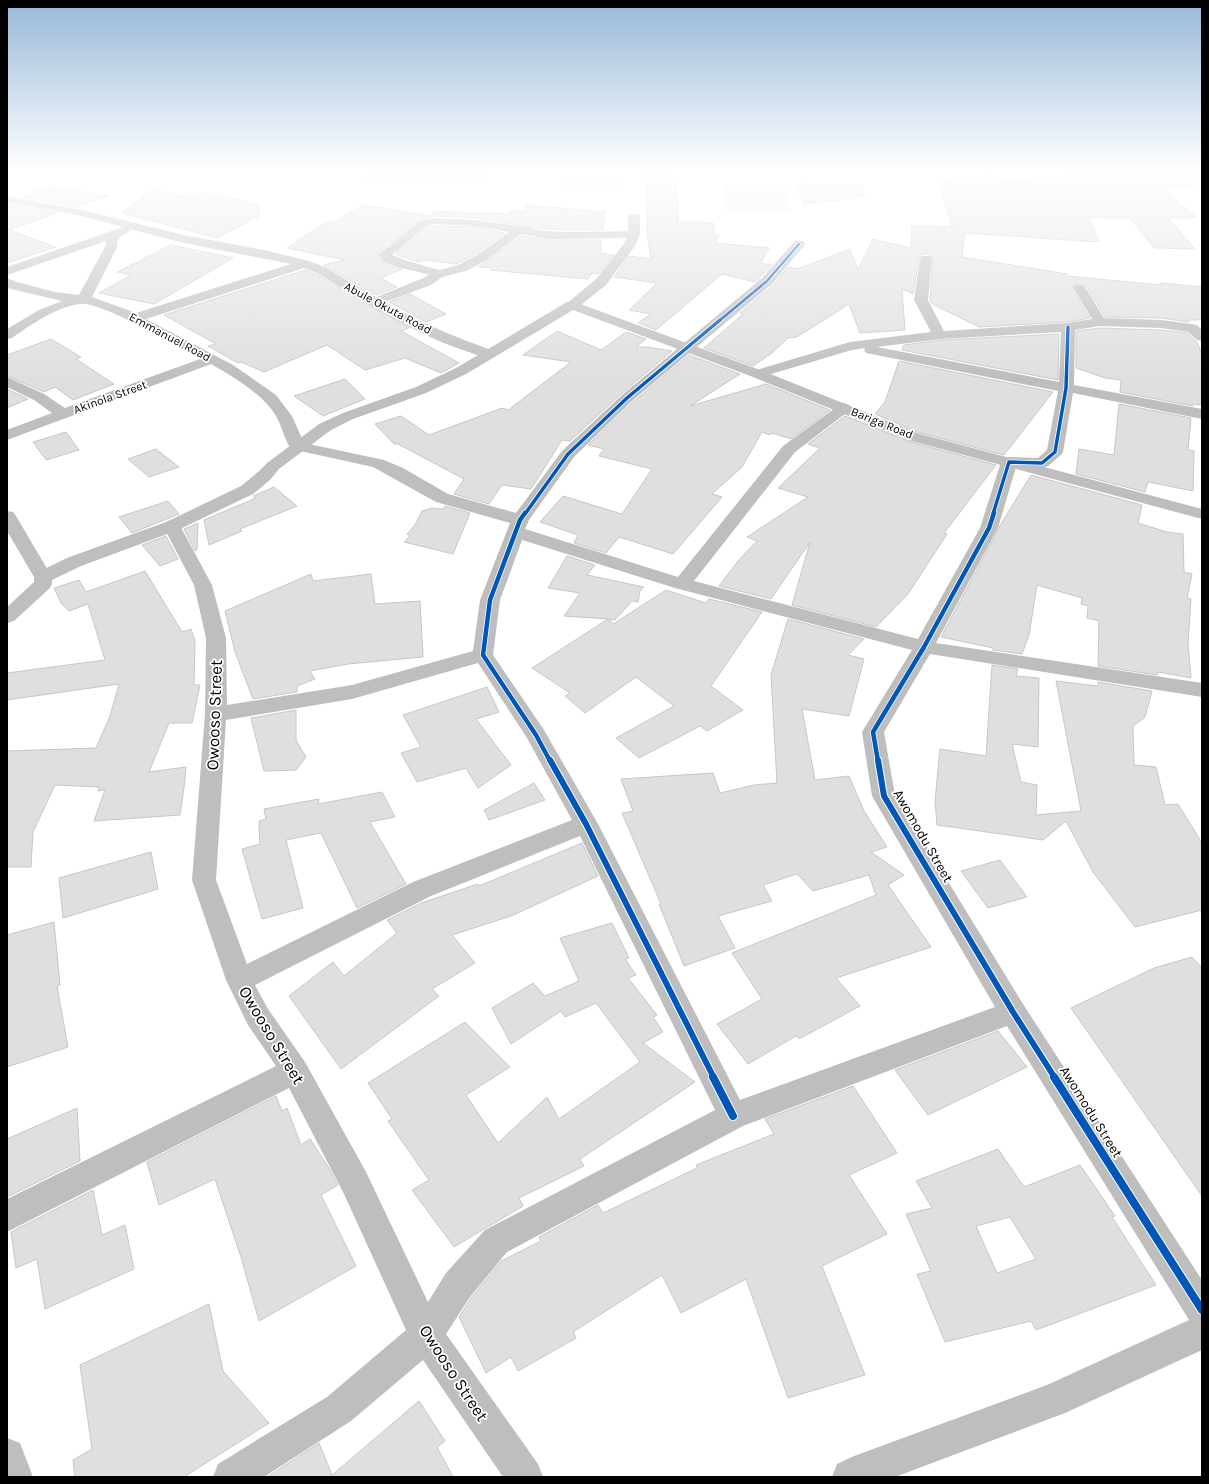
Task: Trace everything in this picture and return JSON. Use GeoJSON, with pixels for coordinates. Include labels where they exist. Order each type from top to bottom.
{"type":"FeatureCollection","features":[{"type":"Feature","properties":{"kind":"street"},"geometry":{"type":"LineString","coordinates":[[7,271],[95,240]]}},
{"type":"Feature","properties":{"kind":"street"},"geometry":{"type":"LineString","coordinates":[[7,335],[49,310],[65,303],[84,300],[112,247],[112,240]]}},
{"type":"Feature","properties":{"kind":"street","name":"Abule Okuta Road"},"geometry":{"type":"LineString","coordinates":[[195,240],[305,264],[321,270],[402,318],[443,337],[489,354]]}},
{"type":"Feature","properties":{"kind":"street"},"geometry":{"type":"LineString","coordinates":[[403,240],[384,256],[390,260],[438,274]]}},
{"type":"Feature","properties":{"kind":"street"},"geometry":{"type":"LineString","coordinates":[[374,302],[426,282],[438,274],[462,268],[481,258],[505,240]]}},
{"type":"Feature","properties":{"kind":"street"},"geometry":{"type":"LineString","coordinates":[[42,577],[74,562],[172,526],[247,490],[264,476],[273,466],[292,452],[297,446],[325,426],[348,416],[421,390],[462,371],[572,305],[601,282],[629,246],[631,240]]}},
{"type":"Feature","properties":{"kind":"street"},"geometry":{"type":"LineString","coordinates":[[733,1116],[586,824],[536,735],[483,655],[490,600],[518,526],[568,454],[627,398],[767,281],[799,244]]}},
{"type":"Feature","properties":{"kind":"street"},"geometry":{"type":"LineString","coordinates":[[926,259],[921,300],[940,336]]}},
{"type":"Feature","properties":{"kind":"street"},"geometry":{"type":"LineString","coordinates":[[136,318],[305,264]]}},
{"type":"Feature","properties":{"kind":"street","name":"Emmanuel Road"},"geometry":{"type":"LineString","coordinates":[[7,282],[12,285],[55,296],[93,301],[136,318],[212,359],[250,382],[271,398],[284,416],[297,446]]}},
{"type":"Feature","properties":{"kind":"street"},"geometry":{"type":"LineString","coordinates":[[1079,288],[1100,322]]}},
{"type":"Feature","properties":{"kind":"street","name":"Bariga Road"},"geometry":{"type":"LineString","coordinates":[[572,305],[758,374],[914,437],[1202,514]]}},
{"type":"Feature","properties":{"kind":"street"},"geometry":{"type":"LineString","coordinates":[[758,374],[850,346],[940,336],[1068,327],[1100,322],[1161,324],[1192,328],[1202,337]]}},
{"type":"Feature","properties":{"kind":"street"},"geometry":{"type":"LineString","coordinates":[[1009,462],[1042,463],[1055,452],[1066,388],[1068,327]]}},
{"type":"Feature","properties":{"kind":"street"},"geometry":{"type":"LineString","coordinates":[[850,346],[1202,414]]}},
{"type":"Feature","properties":{"kind":"street","name":"Akinola Street"},"geometry":{"type":"LineString","coordinates":[[7,435],[212,359]]}},
{"type":"Feature","properties":{"kind":"street"},"geometry":{"type":"LineString","coordinates":[[7,381],[39,397],[63,414]]}},
{"type":"Feature","properties":{"kind":"street"},"geometry":{"type":"LineString","coordinates":[[682,584],[789,450],[844,408]]}},
{"type":"Feature","properties":{"kind":"street"},"geometry":{"type":"LineString","coordinates":[[297,446],[378,463],[397,472],[442,498],[682,584],[924,647],[1202,690]]}},
{"type":"Feature","properties":{"kind":"street","name":"Awomodu Street"},"geometry":{"type":"LineString","coordinates":[[1009,462],[989,528],[924,647],[873,732],[884,796],[1013,1012],[1202,1310]]}},
{"type":"Feature","properties":{"kind":"street"},"geometry":{"type":"LineString","coordinates":[[7,516],[42,577],[43,584],[7,617]]}},
{"type":"Feature","properties":{"kind":"street","name":"Owooso Street"},"geometry":{"type":"LineString","coordinates":[[172,526],[203,585],[216,638],[216,714],[204,880],[239,980],[258,1018],[295,1071],[355,1183],[426,1335],[524,1477]]}},
{"type":"Feature","properties":{"kind":"street"},"geometry":{"type":"LineString","coordinates":[[216,714],[352,692],[483,655]]}},
{"type":"Feature","properties":{"kind":"street"},"geometry":{"type":"LineString","coordinates":[[239,980],[422,889],[586,824]]}},
{"type":"Feature","properties":{"kind":"street"},"geometry":{"type":"LineString","coordinates":[[231,1477],[339,1409],[426,1335],[458,1285],[496,1241],[733,1116],[1013,1012]]}},
{"type":"Feature","properties":{"kind":"street"},"geometry":{"type":"LineString","coordinates":[[7,1216],[295,1071]]}},
{"type":"Feature","properties":{"kind":"street"},"geometry":{"type":"LineString","coordinates":[[850,1477],[867,1469],[1053,1401],[1202,1332]]}},
{"type":"Feature","properties":{"kind":"street"},"geometry":{"type":"LineString","coordinates":[[7,1456],[15,1477]]}},
{"type":"Feature","properties":{"kind":"building"},"geometry":{"type":"Polygon","coordinates":[[[7,240],[37,240],[56,247],[7,263],[7,240]]]}},
{"type":"Feature","properties":{"kind":"building"},"geometry":{"type":"Polygon","coordinates":[[[299,240],[394,240],[377,254],[377,256],[381,260],[402,269],[381,278],[397,287],[376,295],[324,265],[345,260],[287,248],[299,240]]]}},
{"type":"Feature","properties":{"kind":"building"},"geometry":{"type":"Polygon","coordinates":[[[412,240],[495,240],[476,254],[456,264],[424,260],[418,262],[395,254],[412,240]]]}},
{"type":"Feature","properties":{"kind":"building"},"geometry":{"type":"Polygon","coordinates":[[[515,240],[602,240],[600,253],[614,255],[598,274],[592,273],[588,279],[490,270],[492,268],[478,267],[515,240]]]}},
{"type":"Feature","properties":{"kind":"building"},"geometry":{"type":"Polygon","coordinates":[[[648,240],[717,240],[716,243],[769,248],[761,263],[772,265],[755,282],[722,274],[656,330],[638,323],[651,314],[629,310],[657,283],[614,277],[629,256],[651,259],[648,240]]]}},
{"type":"Feature","properties":{"kind":"building"},"geometry":{"type":"Polygon","coordinates":[[[872,240],[911,248],[911,240],[964,240],[962,257],[1067,274],[1067,276],[1161,285],[1160,283],[1202,287],[1202,320],[1188,320],[1189,322],[1161,318],[1105,317],[1085,284],[1074,284],[1072,289],[1090,318],[1068,322],[979,327],[932,304],[930,300],[933,259],[930,254],[922,254],[919,259],[913,294],[902,289],[905,330],[860,333],[849,304],[797,337],[788,338],[772,353],[753,366],[704,348],[743,314],[740,313],[773,285],[788,267],[797,269],[850,249],[858,270],[872,240]]]}},
{"type":"Feature","properties":{"kind":"building"},"geometry":{"type":"Polygon","coordinates":[[[1073,240],[1098,240],[1099,242],[1073,240]]]}},
{"type":"Feature","properties":{"kind":"building"},"geometry":{"type":"Polygon","coordinates":[[[1148,240],[1187,240],[1195,249],[1154,248],[1148,240]]]}},
{"type":"Feature","properties":{"kind":"building"},"geometry":{"type":"Polygon","coordinates":[[[171,245],[233,258],[154,304],[99,293],[131,275],[117,272],[171,245]]]}},
{"type":"Feature","properties":{"kind":"building"},"geometry":{"type":"Polygon","coordinates":[[[305,270],[316,274],[409,328],[401,331],[459,363],[441,373],[405,358],[365,370],[327,345],[264,372],[241,362],[238,363],[208,346],[216,344],[164,315],[305,270]]]}},
{"type":"Feature","properties":{"kind":"building"},"geometry":{"type":"Polygon","coordinates":[[[410,294],[446,314],[426,322],[389,302],[410,294]]]}},
{"type":"Feature","properties":{"kind":"building"},"geometry":{"type":"Polygon","coordinates":[[[1100,328],[1161,330],[1187,333],[1197,342],[1202,354],[1202,405],[1193,404],[1193,406],[1120,392],[1121,380],[1105,378],[1076,368],[1076,331],[1100,328]]]}},
{"type":"Feature","properties":{"kind":"building"},"geometry":{"type":"Polygon","coordinates":[[[557,331],[601,350],[626,332],[646,339],[636,347],[647,347],[672,351],[621,394],[570,441],[562,440],[531,489],[502,485],[489,504],[454,494],[464,479],[398,444],[394,444],[375,424],[401,416],[429,435],[502,408],[508,410],[571,362],[523,355],[557,331]]]}},
{"type":"Feature","properties":{"kind":"building"},"geometry":{"type":"Polygon","coordinates":[[[1059,334],[1058,380],[902,350],[904,345],[940,340],[1059,334]]]}},
{"type":"Feature","properties":{"kind":"building"},"geometry":{"type":"Polygon","coordinates":[[[51,339],[81,357],[76,359],[114,384],[73,400],[55,387],[44,392],[7,376],[7,355],[51,339]]]}},
{"type":"Feature","properties":{"kind":"building"},"geometry":{"type":"Polygon","coordinates":[[[689,355],[740,374],[690,406],[766,384],[830,410],[791,439],[772,433],[770,435],[762,432],[742,467],[712,494],[722,497],[673,554],[619,537],[606,553],[574,543],[578,535],[540,522],[563,496],[622,514],[652,469],[599,456],[604,449],[588,445],[633,402],[689,355]]]}},
{"type":"Feature","properties":{"kind":"building"},"geometry":{"type":"Polygon","coordinates":[[[899,361],[1053,392],[1004,455],[920,433],[875,414],[885,402],[899,361]]]}},
{"type":"Feature","properties":{"kind":"building"},"geometry":{"type":"Polygon","coordinates":[[[345,379],[365,399],[323,416],[294,396],[345,379]]]}},
{"type":"Feature","properties":{"kind":"building"},"geometry":{"type":"Polygon","coordinates":[[[7,389],[28,399],[7,408],[7,389]]]}},
{"type":"Feature","properties":{"kind":"building"},"geometry":{"type":"Polygon","coordinates":[[[1119,404],[1191,418],[1188,450],[1194,451],[1193,491],[1148,482],[1145,492],[1076,474],[1079,449],[1114,455],[1119,404]]]}},
{"type":"Feature","properties":{"kind":"building"},"geometry":{"type":"Polygon","coordinates":[[[845,416],[908,441],[996,465],[944,533],[947,534],[908,594],[876,627],[792,605],[810,542],[771,599],[719,586],[738,561],[757,541],[747,537],[808,497],[778,488],[820,448],[808,444],[845,416]]]}},
{"type":"Feature","properties":{"kind":"building"},"geometry":{"type":"Polygon","coordinates":[[[66,432],[79,450],[46,460],[33,442],[66,432]]]}},
{"type":"Feature","properties":{"kind":"building"},"geometry":{"type":"Polygon","coordinates":[[[156,449],[179,467],[149,477],[128,459],[156,449]]]}},
{"type":"Feature","properties":{"kind":"building"},"geometry":{"type":"Polygon","coordinates":[[[1031,475],[1142,505],[1138,523],[1167,532],[1183,534],[1184,572],[1192,574],[1187,598],[1191,599],[1188,643],[1191,678],[1158,672],[1157,675],[1098,666],[1099,621],[1087,618],[1088,606],[1081,604],[1082,598],[1037,585],[1029,635],[1022,654],[993,650],[993,648],[941,637],[1001,524],[1031,475]]]}},
{"type":"Feature","properties":{"kind":"building"},"geometry":{"type":"Polygon","coordinates":[[[274,487],[297,506],[240,529],[242,531],[209,545],[204,520],[256,498],[253,496],[274,487]]]}},
{"type":"Feature","properties":{"kind":"building"},"geometry":{"type":"Polygon","coordinates":[[[168,501],[179,514],[132,533],[119,517],[168,501]]]}},
{"type":"Feature","properties":{"kind":"building"},"geometry":{"type":"Polygon","coordinates":[[[445,506],[470,513],[453,554],[404,542],[410,536],[407,534],[415,525],[422,511],[432,508],[443,509],[445,506]]]}},
{"type":"Feature","properties":{"kind":"building"},"geometry":{"type":"Polygon","coordinates":[[[198,523],[197,550],[195,551],[184,529],[198,523]]]}},
{"type":"Feature","properties":{"kind":"building"},"geometry":{"type":"Polygon","coordinates":[[[166,536],[178,559],[160,566],[142,545],[166,536]]]}},
{"type":"Feature","properties":{"kind":"building"},"geometry":{"type":"Polygon","coordinates":[[[567,556],[595,565],[587,575],[644,587],[640,591],[638,602],[632,601],[615,620],[609,619],[613,624],[666,590],[706,603],[709,599],[762,612],[711,686],[743,710],[707,731],[700,726],[639,758],[616,738],[674,706],[636,677],[585,713],[565,696],[570,693],[532,668],[608,619],[564,616],[580,593],[548,588],[567,556]]]}},
{"type":"Feature","properties":{"kind":"building"},"geometry":{"type":"Polygon","coordinates":[[[145,571],[182,632],[191,629],[195,641],[194,685],[200,685],[192,723],[169,723],[149,772],[186,767],[180,815],[94,821],[105,790],[98,791],[99,787],[55,785],[33,832],[31,867],[7,867],[7,751],[96,748],[110,716],[119,684],[7,700],[7,673],[105,660],[88,604],[69,611],[61,603],[54,588],[79,580],[86,592],[145,571]]]}},
{"type":"Feature","properties":{"kind":"building"},"geometry":{"type":"Polygon","coordinates":[[[311,574],[313,581],[371,574],[375,604],[420,601],[423,657],[348,664],[310,671],[315,679],[297,686],[297,692],[253,699],[235,652],[225,611],[311,574]]]}},
{"type":"Feature","properties":{"kind":"building"},"geometry":{"type":"Polygon","coordinates":[[[788,619],[864,639],[848,655],[864,659],[849,716],[802,709],[815,780],[849,776],[864,811],[887,847],[871,852],[904,875],[888,885],[931,947],[836,978],[860,1006],[799,1039],[796,1036],[748,1064],[717,1024],[762,999],[732,953],[876,895],[869,875],[813,891],[797,874],[763,885],[772,901],[718,916],[735,948],[684,966],[659,904],[661,904],[622,813],[633,811],[621,779],[713,773],[720,793],[754,785],[777,783],[771,675],[788,619]]]}},
{"type":"Feature","properties":{"kind":"building"},"geometry":{"type":"Polygon","coordinates":[[[992,665],[1018,669],[1016,676],[1039,678],[1038,747],[1012,744],[1021,782],[1037,785],[1036,815],[1081,811],[1056,681],[1098,686],[1098,682],[1152,691],[1145,717],[1133,726],[1134,765],[1156,767],[1165,805],[1178,804],[1202,843],[1202,910],[1135,927],[1093,872],[1066,821],[1043,840],[937,825],[935,801],[940,749],[986,756],[992,665]]]}},
{"type":"Feature","properties":{"kind":"building"},"geometry":{"type":"Polygon","coordinates":[[[487,687],[499,712],[476,719],[511,765],[478,788],[466,768],[417,782],[401,753],[421,747],[403,715],[487,687]]]}},
{"type":"Feature","properties":{"kind":"building"},"geometry":{"type":"Polygon","coordinates":[[[296,710],[296,740],[306,757],[296,770],[264,771],[251,718],[296,710]]]}},
{"type":"Feature","properties":{"kind":"building"},"geometry":{"type":"Polygon","coordinates":[[[534,783],[545,800],[489,820],[484,810],[534,783]]]}},
{"type":"Feature","properties":{"kind":"building"},"geometry":{"type":"Polygon","coordinates":[[[382,792],[395,817],[370,822],[406,884],[357,908],[321,833],[286,840],[303,908],[262,919],[242,849],[260,844],[259,821],[266,819],[264,809],[319,799],[318,804],[382,792]]]}},
{"type":"Feature","properties":{"kind":"building"},"geometry":{"type":"Polygon","coordinates":[[[582,843],[598,876],[511,916],[452,935],[475,963],[432,989],[439,996],[341,1069],[289,996],[333,962],[344,976],[397,933],[387,920],[421,903],[478,884],[479,886],[582,843]]]}},
{"type":"Feature","properties":{"kind":"building"},"geometry":{"type":"Polygon","coordinates":[[[151,852],[158,889],[63,918],[59,878],[151,852]]]}},
{"type":"Feature","properties":{"kind":"building"},"geometry":{"type":"Polygon","coordinates":[[[1000,860],[1027,897],[988,908],[961,871],[1000,860]]]}},
{"type":"Feature","properties":{"kind":"building"},"geometry":{"type":"Polygon","coordinates":[[[54,922],[60,985],[57,986],[68,1047],[7,1067],[7,935],[54,922]]]}},
{"type":"Feature","properties":{"kind":"building"},"geometry":{"type":"Polygon","coordinates":[[[612,923],[629,958],[625,959],[636,975],[628,978],[657,1015],[653,1017],[663,1032],[643,1043],[695,1082],[580,1159],[584,1166],[519,1198],[523,1206],[454,1247],[412,1190],[429,1180],[388,1121],[392,1119],[368,1083],[465,1022],[510,1067],[466,1095],[498,1143],[547,1097],[559,1119],[640,1062],[596,1003],[565,1017],[561,1011],[511,1044],[492,1008],[533,983],[545,996],[579,981],[560,938],[612,923]]]}},
{"type":"Feature","properties":{"kind":"building"},"geometry":{"type":"Polygon","coordinates":[[[1192,957],[1202,968],[1202,1196],[1071,1008],[1154,968],[1192,957]]]}},
{"type":"Feature","properties":{"kind":"building"},"geometry":{"type":"Polygon","coordinates":[[[998,1031],[1027,1067],[928,1115],[895,1070],[998,1031]]]}},
{"type":"Feature","properties":{"kind":"building"},"geometry":{"type":"Polygon","coordinates":[[[853,1086],[897,1153],[849,1175],[887,1234],[822,1266],[865,1375],[788,1398],[746,1279],[681,1313],[662,1275],[573,1332],[576,1338],[518,1371],[511,1357],[486,1373],[459,1317],[471,1298],[501,1261],[541,1241],[539,1237],[598,1205],[603,1213],[697,1168],[696,1165],[774,1134],[765,1119],[853,1086]]]}},
{"type":"Feature","properties":{"kind":"building"},"geometry":{"type":"Polygon","coordinates":[[[276,1096],[282,1111],[287,1108],[301,1145],[310,1139],[338,1185],[321,1195],[356,1266],[259,1321],[241,1257],[215,1179],[159,1205],[147,1162],[276,1096]]]}},
{"type":"Feature","properties":{"kind":"building"},"geometry":{"type":"Polygon","coordinates":[[[77,1108],[80,1161],[7,1197],[7,1139],[77,1108]]]}},
{"type":"Feature","properties":{"kind":"building"},"geometry":{"type":"Polygon","coordinates":[[[998,1149],[1024,1187],[1080,1165],[1115,1216],[1112,1217],[1156,1285],[1036,1330],[1031,1321],[945,1342],[917,1274],[931,1271],[906,1214],[932,1208],[916,1181],[998,1149]],[[1010,1217],[976,1226],[997,1273],[1036,1259],[1010,1217]]]}},
{"type":"Feature","properties":{"kind":"building"},"geometry":{"type":"Polygon","coordinates":[[[93,1190],[102,1235],[125,1225],[134,1269],[45,1309],[37,1259],[16,1268],[11,1232],[93,1190]]]}},
{"type":"Feature","properties":{"kind":"building"},"geometry":{"type":"Polygon","coordinates":[[[209,1304],[223,1371],[269,1423],[184,1477],[75,1477],[73,1460],[92,1449],[80,1365],[209,1304]]]}},
{"type":"Feature","properties":{"kind":"building"},"geometry":{"type":"Polygon","coordinates":[[[419,1401],[445,1441],[437,1447],[453,1477],[267,1477],[319,1443],[332,1475],[419,1401]]]}},
{"type":"Feature","properties":{"kind":"cycle path"},"geometry":{"type":"LineString","coordinates":[[733,1116],[586,824],[536,735],[483,655],[490,600],[520,520],[568,454],[627,398],[767,281],[799,244]]}},
{"type":"Feature","properties":{"kind":"cycle path"},"geometry":{"type":"LineString","coordinates":[[1068,327],[1066,388],[1055,452],[1042,463],[1009,462],[989,528],[924,647],[873,732],[884,796],[1013,1012],[1202,1310]]}}]}
